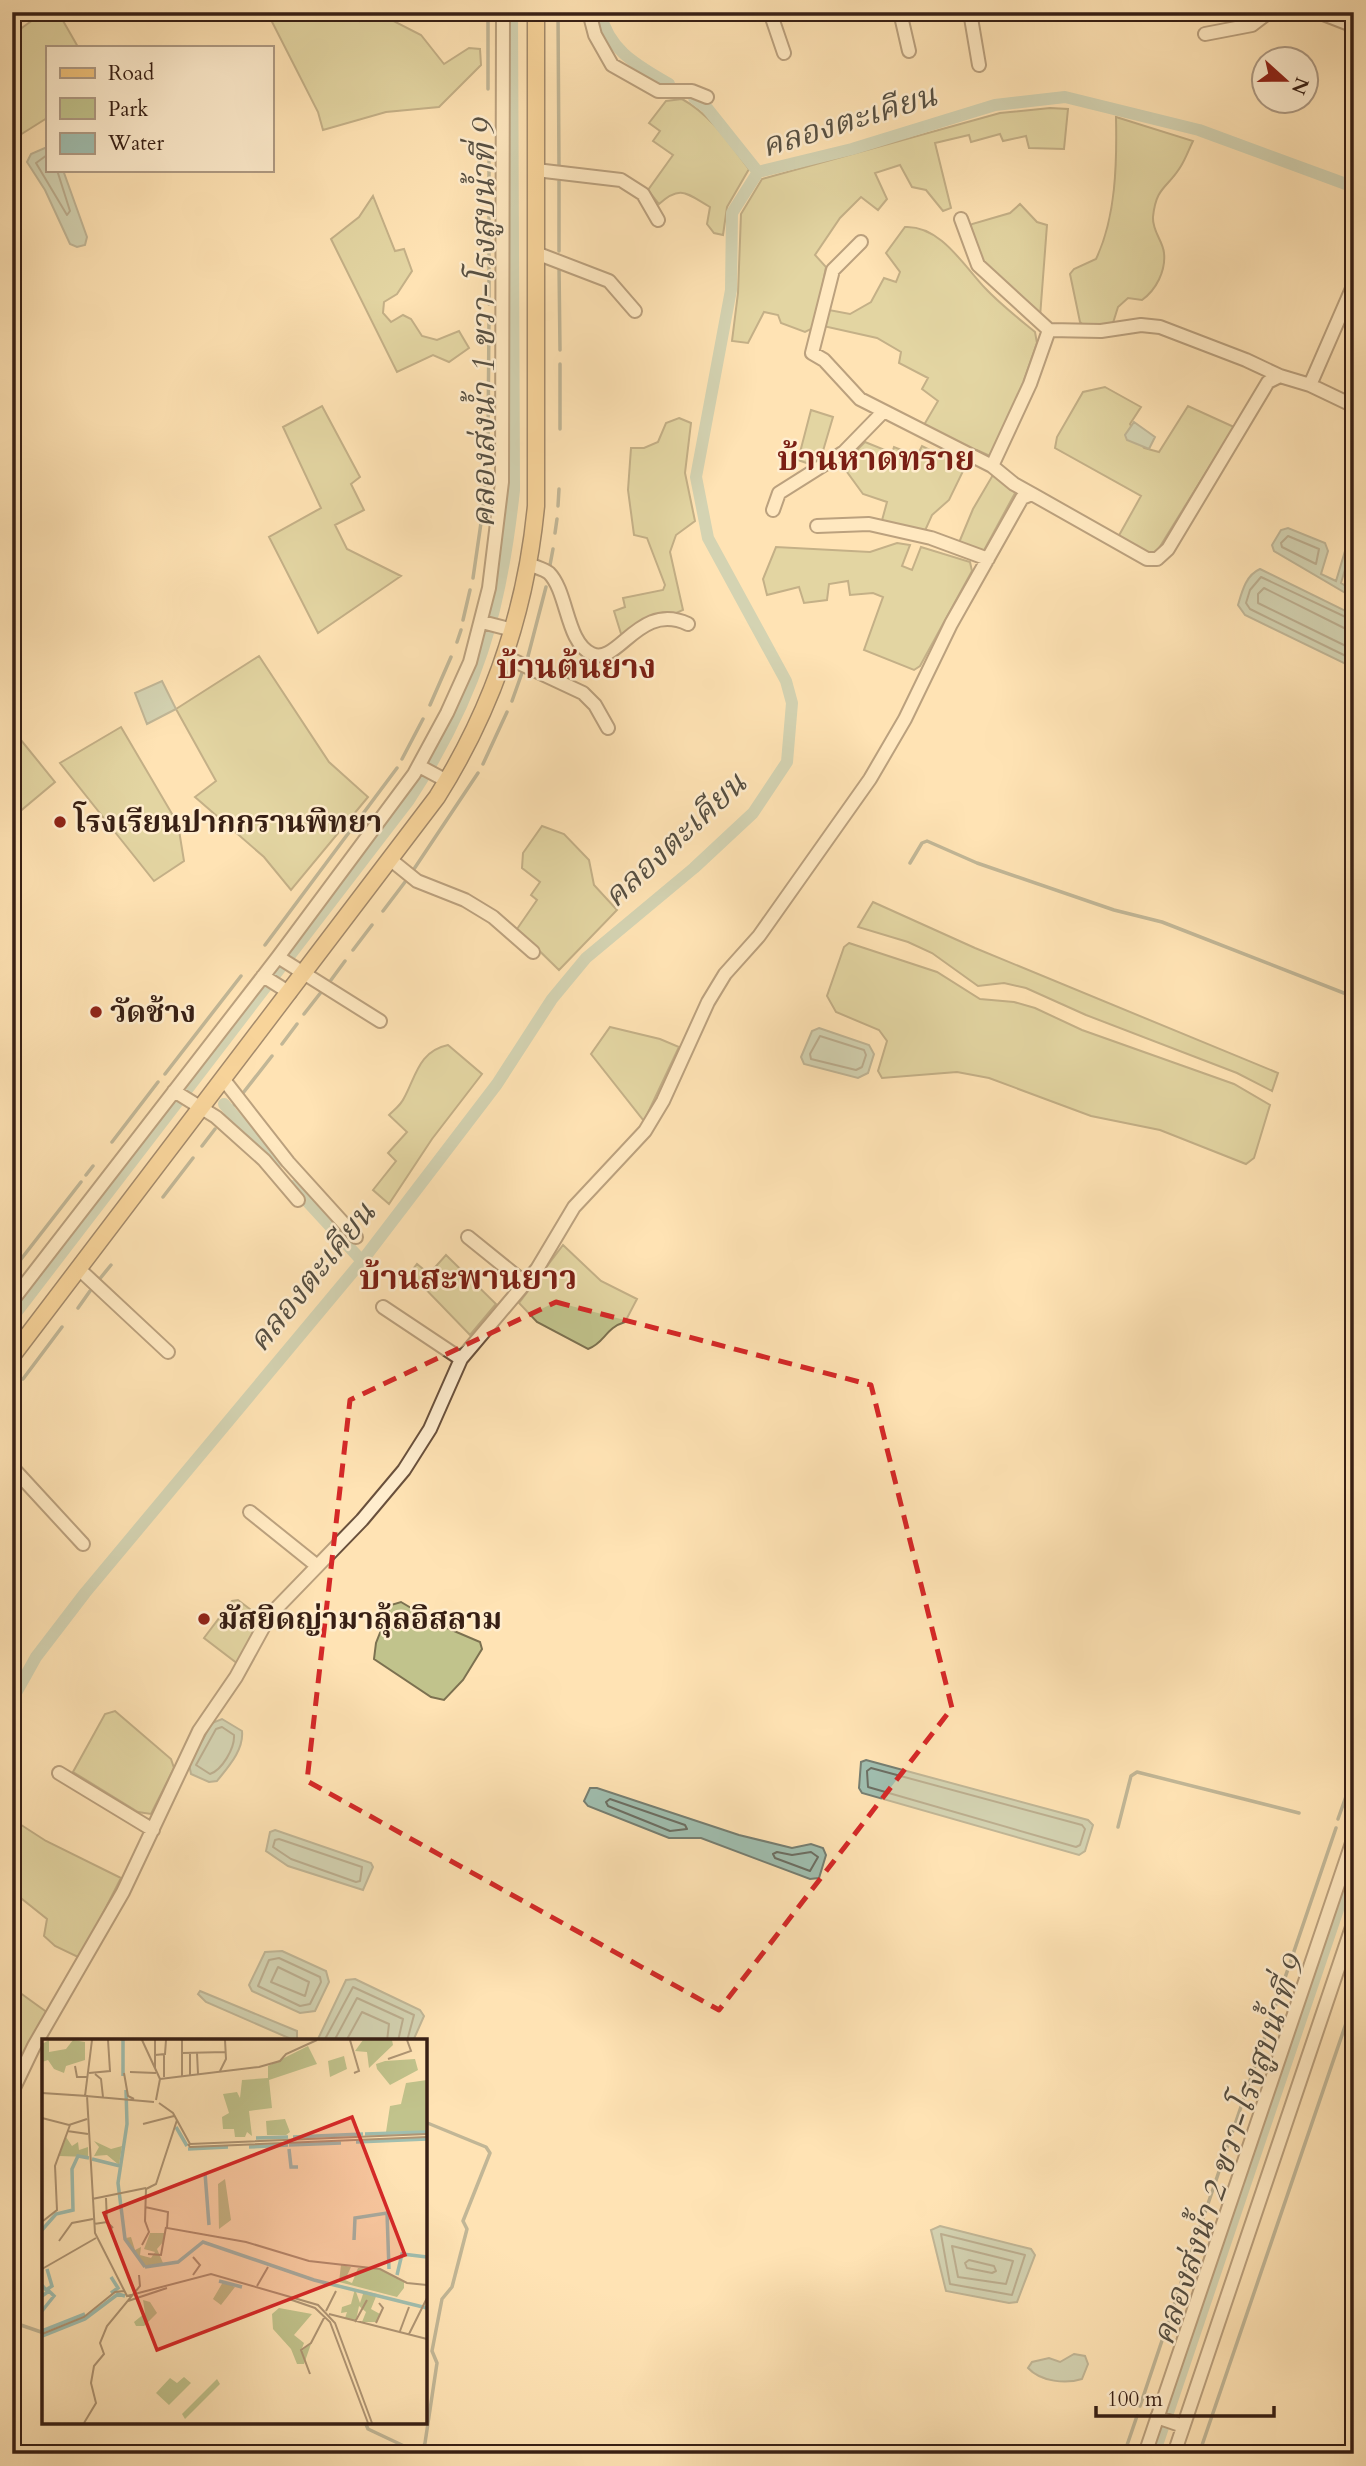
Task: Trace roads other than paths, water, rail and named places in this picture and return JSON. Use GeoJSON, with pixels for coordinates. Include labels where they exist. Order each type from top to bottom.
{"type":"FeatureCollection","features":[{"type":"Feature","properties":{"kind":"main road"},"geometry":{"type":"LineString","coordinates":[[12,1356],[79,1269],[197,1106],[224,1080],[300,970],[391,860],[481,719],[506,657],[508,629],[529,564],[536,506],[536,12]]}},
{"type":"Feature","properties":{"kind":"street"},"geometry":{"type":"LineString","coordinates":[[12,1301],[280,958],[421,767],[485,623],[499,528],[504,454],[503,12]]}},
{"type":"Feature","properties":{"kind":"street"},"geometry":{"type":"LineString","coordinates":[[589,12],[595,35],[611,65],[658,91],[692,91],[707,97]]}},
{"type":"Feature","properties":{"kind":"street"},"geometry":{"type":"LineString","coordinates":[[771,12],[784,53]]}},
{"type":"Feature","properties":{"kind":"street"},"geometry":{"type":"LineString","coordinates":[[900,12],[909,51]]}},
{"type":"Feature","properties":{"kind":"street"},"geometry":{"type":"LineString","coordinates":[[970,12],[979,65]]}},
{"type":"Feature","properties":{"kind":"street"},"geometry":{"type":"LineString","coordinates":[[1205,34],[1252,25],[1269,12]]}},
{"type":"Feature","properties":{"kind":"street"},"geometry":{"type":"LineString","coordinates":[[1318,12],[1354,26]]}},
{"type":"Feature","properties":{"kind":"street"},"geometry":{"type":"LineString","coordinates":[[536,170],[621,180],[643,194],[658,220]]}},
{"type":"Feature","properties":{"kind":"street"},"geometry":{"type":"LineString","coordinates":[[961,219],[978,265],[1049,330],[1101,331],[1141,325],[1160,327],[1280,376],[1310,385],[1354,406]]}},
{"type":"Feature","properties":{"kind":"street"},"geometry":{"type":"LineString","coordinates":[[861,242],[833,270],[812,353],[824,360],[860,399],[992,466],[1014,484],[1147,559],[1157,559],[1168,549],[1269,382],[1280,376]]}},
{"type":"Feature","properties":{"kind":"street"},"geometry":{"type":"LineString","coordinates":[[536,253],[610,281],[635,311]]}},
{"type":"Feature","properties":{"kind":"street"},"geometry":{"type":"LineString","coordinates":[[1310,385],[1354,284]]}},
{"type":"Feature","properties":{"kind":"street"},"geometry":{"type":"LineString","coordinates":[[992,466],[1017,416],[1049,330]]}},
{"type":"Feature","properties":{"kind":"street"},"geometry":{"type":"LineString","coordinates":[[773,510],[779,493],[844,452],[884,412]]}},
{"type":"Feature","properties":{"kind":"street"},"geometry":{"type":"LineString","coordinates":[[12,2092],[34,2046],[104,1928],[199,1731],[236,1677],[270,1615],[362,1520],[404,1470],[430,1429],[461,1359],[550,1251],[574,1207],[645,1131],[663,1101],[708,1002],[726,974],[790,893],[870,779],[1022,498],[1032,494]]}},
{"type":"Feature","properties":{"kind":"street"},"geometry":{"type":"LineString","coordinates":[[817,526],[869,524],[931,538],[988,559]]}},
{"type":"Feature","properties":{"kind":"street"},"geometry":{"type":"LineString","coordinates":[[529,564],[548,572],[559,590],[572,628],[583,648],[593,655],[604,655],[657,619],[675,618],[688,624]]}},
{"type":"Feature","properties":{"kind":"street"},"geometry":{"type":"LineString","coordinates":[[485,623],[508,629]]}},
{"type":"Feature","properties":{"kind":"street"},"geometry":{"type":"LineString","coordinates":[[506,657],[538,669],[583,692],[596,705],[608,728]]}},
{"type":"Feature","properties":{"kind":"street"},"geometry":{"type":"LineString","coordinates":[[421,767],[442,779]]}},
{"type":"Feature","properties":{"kind":"street"},"geometry":{"type":"LineString","coordinates":[[391,860],[417,881],[465,900],[493,917],[533,952]]}},
{"type":"Feature","properties":{"kind":"street"},"geometry":{"type":"LineString","coordinates":[[280,958],[380,1021]]}},
{"type":"Feature","properties":{"kind":"street"},"geometry":{"type":"LineString","coordinates":[[265,977],[285,990]]}},
{"type":"Feature","properties":{"kind":"street"},"geometry":{"type":"LineString","coordinates":[[224,1080],[288,1162],[356,1237]]}},
{"type":"Feature","properties":{"kind":"street"},"geometry":{"type":"LineString","coordinates":[[177,1092],[264,1160],[298,1200]]}},
{"type":"Feature","properties":{"kind":"street"},"geometry":{"type":"LineString","coordinates":[[468,1237],[525,1283]]}},
{"type":"Feature","properties":{"kind":"street"},"geometry":{"type":"LineString","coordinates":[[79,1269],[168,1352]]}},
{"type":"Feature","properties":{"kind":"street"},"geometry":{"type":"LineString","coordinates":[[383,1307],[461,1359]]}},
{"type":"Feature","properties":{"kind":"street"},"geometry":{"type":"LineString","coordinates":[[12,1466],[83,1545]]}},
{"type":"Feature","properties":{"kind":"street"},"geometry":{"type":"LineString","coordinates":[[250,1512],[316,1565]]}},
{"type":"Feature","properties":{"kind":"street"},"geometry":{"type":"LineString","coordinates":[[60,1773],[153,1830]]}},
{"type":"Feature","properties":{"kind":"street"},"geometry":{"type":"LineString","coordinates":[[1174,2454],[1169,2421],[1354,1837]]}},
{"type":"Feature","properties":{"kind":"street"},"geometry":{"type":"LineString","coordinates":[[1145,2454],[1169,2421],[1354,1921]]}},
{"type":"Feature","properties":{"kind":"water"},"geometry":{"type":"Polygon","coordinates":[[[46,147],[46,172],[64,172],[87,237],[85,245],[77,247],[70,244],[45,190],[27,162],[31,154],[46,147]]]}},
{"type":"Feature","properties":{"kind":"water"},"geometry":{"type":"Polygon","coordinates":[[[1134,422],[1155,437],[1149,449],[1127,440],[1125,435],[1134,422]]]}},
{"type":"Feature","properties":{"kind":"water"},"geometry":{"type":"Polygon","coordinates":[[[1354,521],[1354,539],[1341,583],[1354,591],[1354,598],[1274,551],[1272,545],[1281,530],[1288,528],[1325,543],[1328,551],[1321,574],[1336,581],[1354,521]]]}},
{"type":"Feature","properties":{"kind":"water"},"geometry":{"type":"Polygon","coordinates":[[[1260,569],[1354,615],[1354,668],[1245,615],[1238,605],[1241,594],[1248,579],[1260,569]]]}},
{"type":"Feature","properties":{"kind":"water"},"geometry":{"type":"Polygon","coordinates":[[[162,681],[176,709],[147,724],[135,693],[162,681]]]}},
{"type":"Feature","properties":{"kind":"water"},"geometry":{"type":"Polygon","coordinates":[[[819,1028],[869,1045],[874,1054],[868,1073],[858,1078],[804,1064],[801,1057],[812,1031],[819,1028]]]}},
{"type":"Feature","properties":{"kind":"water"},"geometry":{"type":"Polygon","coordinates":[[[222,1719],[242,1731],[242,1738],[230,1764],[217,1781],[209,1782],[191,1774],[189,1764],[212,1723],[222,1719]]]}},
{"type":"Feature","properties":{"kind":"water"},"geometry":{"type":"Polygon","coordinates":[[[866,1760],[1088,1820],[1093,1825],[1085,1851],[1079,1855],[862,1793],[859,1788],[861,1762],[866,1760]]]}},
{"type":"Feature","properties":{"kind":"water"},"geometry":{"type":"Polygon","coordinates":[[[590,1788],[597,1788],[739,1835],[792,1848],[811,1844],[823,1848],[826,1855],[819,1878],[810,1879],[701,1838],[669,1838],[588,1806],[584,1801],[590,1788]]]}},
{"type":"Feature","properties":{"kind":"water"},"geometry":{"type":"Polygon","coordinates":[[[275,1830],[371,1863],[373,1867],[363,1890],[288,1866],[266,1851],[270,1832],[275,1830]]]}},
{"type":"Feature","properties":{"kind":"water"},"geometry":{"type":"Polygon","coordinates":[[[282,1951],[326,1971],[329,1982],[315,2011],[300,2013],[252,1991],[249,1985],[265,1952],[282,1951]]]}},
{"type":"Feature","properties":{"kind":"water"},"geometry":{"type":"Polygon","coordinates":[[[355,1979],[420,2010],[424,2016],[414,2039],[318,2039],[346,1980],[355,1979]]]}},
{"type":"Feature","properties":{"kind":"water"},"geometry":{"type":"Polygon","coordinates":[[[200,1991],[297,2031],[297,2039],[291,2039],[206,2002],[198,1994],[200,1991]]]}},
{"type":"Feature","properties":{"kind":"water"},"geometry":{"type":"Polygon","coordinates":[[[940,2226],[1031,2249],[1035,2255],[1017,2302],[1009,2303],[946,2291],[931,2230],[940,2226]]]}},
{"type":"Feature","properties":{"kind":"water"},"geometry":{"type":"Polygon","coordinates":[[[1074,2354],[1085,2356],[1088,2364],[1082,2379],[1054,2381],[1033,2373],[1028,2368],[1032,2362],[1049,2358],[1060,2362],[1074,2354]]]}},
{"type":"Feature","properties":{"kind":"waterway"},"geometry":{"type":"LineString","coordinates":[[488,12],[488,89]]}},
{"type":"Feature","properties":{"kind":"waterway","name":"คลองส่งน้ำ 1 ขวา-โรงสูบน้ำที่ 9"},"geometry":{"type":"LineString","coordinates":[[12,1318],[409,800],[433,762],[469,688],[482,652],[502,575],[514,490],[512,12]]}},
{"type":"Feature","properties":{"kind":"waterway"},"geometry":{"type":"LineString","coordinates":[[558,12],[559,168]]}},
{"type":"Feature","properties":{"kind":"waterway"},"geometry":{"type":"LineString","coordinates":[[600,12],[604,26],[617,47],[635,63],[669,84]]}},
{"type":"Feature","properties":{"kind":"waterway","name":"คลองตะเคียน"},"geometry":{"type":"LineString","coordinates":[[12,1700],[36,1657],[85,1593],[362,1261],[497,1084],[552,999],[586,958],[694,868],[753,813],[787,762],[792,703],[786,681],[708,538],[696,477],[731,290],[732,213],[758,172],[852,149],[995,105],[1065,97],[1199,130],[1354,187]]}},
{"type":"Feature","properties":{"kind":"waterway"},"geometry":{"type":"LineString","coordinates":[[694,98],[707,108],[758,172]]}},
{"type":"Feature","properties":{"kind":"waterway"},"geometry":{"type":"LineString","coordinates":[[489,154],[489,194]]}},
{"type":"Feature","properties":{"kind":"waterway"},"geometry":{"type":"LineString","coordinates":[[559,181],[559,251]]}},
{"type":"Feature","properties":{"kind":"waterway"},"geometry":{"type":"LineString","coordinates":[[489,212],[489,304]]}},
{"type":"Feature","properties":{"kind":"waterway"},"geometry":{"type":"LineString","coordinates":[[559,266],[560,350]]}},
{"type":"Feature","properties":{"kind":"waterway"},"geometry":{"type":"LineString","coordinates":[[488,441],[489,319]]}},
{"type":"Feature","properties":{"kind":"waterway"},"geometry":{"type":"LineString","coordinates":[[560,364],[560,429]]}},
{"type":"Feature","properties":{"kind":"waterway"},"geometry":{"type":"LineString","coordinates":[[483,505],[487,456]]}},
{"type":"Feature","properties":{"kind":"waterway"},"geometry":{"type":"LineString","coordinates":[[558,506],[559,489]]}},
{"type":"Feature","properties":{"kind":"waterway"},"geometry":{"type":"LineString","coordinates":[[473,578],[482,516]]}},
{"type":"Feature","properties":{"kind":"waterway"},"geometry":{"type":"LineString","coordinates":[[555,533],[557,519]]}},
{"type":"Feature","properties":{"kind":"waterway"},"geometry":{"type":"LineString","coordinates":[[550,565],[553,549]]}},
{"type":"Feature","properties":{"kind":"waterway"},"geometry":{"type":"LineString","coordinates":[[527,660],[546,587]]}},
{"type":"Feature","properties":{"kind":"waterway"},"geometry":{"type":"LineString","coordinates":[[463,620],[470,590]]}},
{"type":"Feature","properties":{"kind":"waterway"},"geometry":{"type":"LineString","coordinates":[[457,642],[461,630]]}},
{"type":"Feature","properties":{"kind":"waterway"},"geometry":{"type":"LineString","coordinates":[[430,705],[451,657]]}},
{"type":"Feature","properties":{"kind":"waterway"},"geometry":{"type":"LineString","coordinates":[[512,701],[523,670]]}},
{"type":"Feature","properties":{"kind":"waterway"},"geometry":{"type":"LineString","coordinates":[[483,764],[507,712]]}},
{"type":"Feature","properties":{"kind":"waterway"},"geometry":{"type":"LineString","coordinates":[[402,759],[423,719]]}},
{"type":"Feature","properties":{"kind":"waterway"},"geometry":{"type":"LineString","coordinates":[[265,945],[397,768]]}},
{"type":"Feature","properties":{"kind":"waterway"},"geometry":{"type":"LineString","coordinates":[[414,869],[478,773]]}},
{"type":"Feature","properties":{"kind":"waterway"},"geometry":{"type":"LineString","coordinates":[[910,863],[922,843],[927,841],[977,863],[1114,910],[1162,922],[1354,997]]}},
{"type":"Feature","properties":{"kind":"waterway"},"geometry":{"type":"LineString","coordinates":[[383,911],[405,882]]}},
{"type":"Feature","properties":{"kind":"waterway"},"geometry":{"type":"LineString","coordinates":[[353,950],[372,925]]}},
{"type":"Feature","properties":{"kind":"waterway"},"geometry":{"type":"LineString","coordinates":[[331,980],[345,961]]}},
{"type":"Feature","properties":{"kind":"waterway"},"geometry":{"type":"LineString","coordinates":[[165,1074],[241,976]]}},
{"type":"Feature","properties":{"kind":"waterway"},"geometry":{"type":"LineString","coordinates":[[304,1014],[322,991]]}},
{"type":"Feature","properties":{"kind":"waterway"},"geometry":{"type":"LineString","coordinates":[[282,1044],[297,1024]]}},
{"type":"Feature","properties":{"kind":"waterway"},"geometry":{"type":"LineString","coordinates":[[243,1093],[272,1056]]}},
{"type":"Feature","properties":{"kind":"waterway"},"geometry":{"type":"LineString","coordinates":[[112,1142],[158,1082]]}},
{"type":"Feature","properties":{"kind":"waterway"},"geometry":{"type":"LineString","coordinates":[[224,1104],[275,1164]]}},
{"type":"Feature","properties":{"kind":"waterway"},"geometry":{"type":"LineString","coordinates":[[224,1117],[233,1106]]}},
{"type":"Feature","properties":{"kind":"waterway"},"geometry":{"type":"LineString","coordinates":[[202,1146],[215,1129]]}},
{"type":"Feature","properties":{"kind":"waterway"},"geometry":{"type":"LineString","coordinates":[[163,1197],[193,1158]]}},
{"type":"Feature","properties":{"kind":"waterway"},"geometry":{"type":"LineString","coordinates":[[86,1175],[93,1166]]}},
{"type":"Feature","properties":{"kind":"waterway"},"geometry":{"type":"LineString","coordinates":[[18,1263],[81,1182]]}},
{"type":"Feature","properties":{"kind":"waterway"},"geometry":{"type":"LineString","coordinates":[[293,1186],[362,1261]]}},
{"type":"Feature","properties":{"kind":"waterway"},"geometry":{"type":"LineString","coordinates":[[98,1281],[111,1265]]}},
{"type":"Feature","properties":{"kind":"waterway"},"geometry":{"type":"LineString","coordinates":[[78,1308],[90,1291]]}},
{"type":"Feature","properties":{"kind":"waterway"},"geometry":{"type":"LineString","coordinates":[[23,1379],[62,1327]]}},
{"type":"Feature","properties":{"kind":"waterway"},"geometry":{"type":"LineString","coordinates":[[1118,1827],[1131,1776],[1137,1772],[1299,1813]]}},
{"type":"Feature","properties":{"kind":"waterway"},"geometry":{"type":"LineString","coordinates":[[1338,1819],[1354,1774]]}},
{"type":"Feature","properties":{"kind":"waterway"},"geometry":{"type":"LineString","coordinates":[[1181,2283],[1336,1828]]}},
{"type":"Feature","properties":{"kind":"waterway","name":"คลองส่งน้ำ 2 ขวา-โรงสูบน้ำที่ 9"},"geometry":{"type":"LineString","coordinates":[[1154,2454],[1354,1862]]}},
{"type":"Feature","properties":{"kind":"waterway"},"geometry":{"type":"LineString","coordinates":[[1199,2454],[1354,2000]]}},
{"type":"Feature","properties":{"kind":"waterway"},"geometry":{"type":"LineString","coordinates":[[366,2424],[368,2429],[404,2446],[422,2450],[437,2363],[432,2351],[442,2299],[452,2287],[467,2229],[463,2221],[490,2153],[486,2147],[427,2123]]}},
{"type":"Feature","properties":{"kind":"waterway"},"geometry":{"type":"LineString","coordinates":[[1140,2406],[1178,2293]]}},
{"type":"Feature","properties":{"kind":"waterway"},"geometry":{"type":"LineString","coordinates":[[12,2322],[42,2332]]}},
{"type":"Feature","properties":{"kind":"waterway"},"geometry":{"type":"LineString","coordinates":[[1124,2454],[1137,2416]]}},
{"type":"Feature","properties":{"kind":"waterway"},"geometry":{"type":"LineString","coordinates":[[12,2432],[17,2436],[12,2447]]}},
{"type":"Feature","properties":{"kind":"place","name":"โรงเรียนปากกรานพิทยา"},"geometry":{"type":"Point","coordinates":[60,822]}},
{"type":"Feature","properties":{"kind":"place","name":"วัดช้าง"},"geometry":{"type":"Point","coordinates":[96,1012]}},
{"type":"Feature","properties":{"kind":"place","name":"มัสยิดญ่ามาลุ้ลอิสลาม"},"geometry":{"type":"Point","coordinates":[204,1619]}},
{"type":"Feature","properties":{"kind":"district","name":"บ้านหาดทราย"},"geometry":{"type":"Point","coordinates":[876,459]}},
{"type":"Feature","properties":{"kind":"district","name":"บ้านต้นยาง"},"geometry":{"type":"Point","coordinates":[576,667]}},
{"type":"Feature","properties":{"kind":"district","name":"บ้านสะพานยาว"},"geometry":{"type":"Point","coordinates":[468,1278]}}]}
